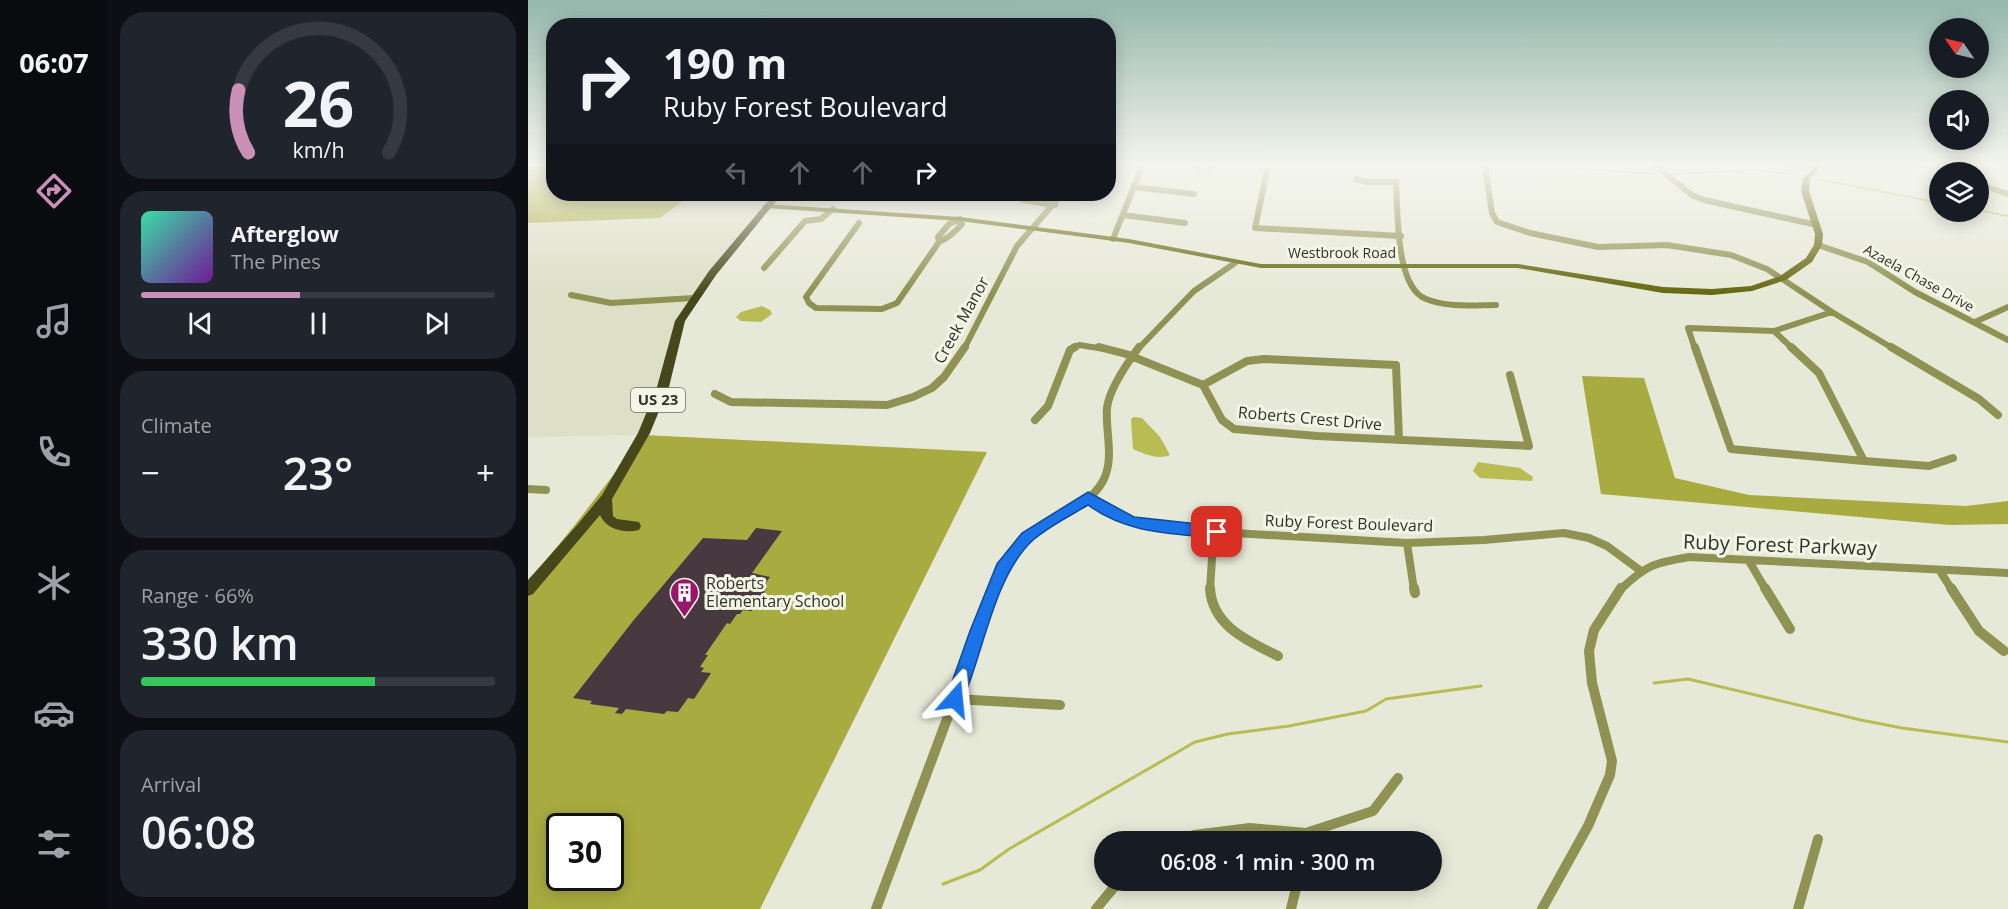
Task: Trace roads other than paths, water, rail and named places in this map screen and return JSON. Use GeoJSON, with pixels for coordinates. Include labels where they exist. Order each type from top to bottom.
{"type":"FeatureCollection","features":[{"type":"Feature","properties":{"kind":"main road","name":"US 23"},"geometry":{"type":"LineString","coordinates":[[528,590],[584,528],[606,498],[644,433],[663,387],[680,321],[732,247],[764,208]]}},
{"type":"Feature","properties":{"kind":"main road"},"geometry":{"type":"LineString","coordinates":[[606,498],[604,513],[606,519],[619,525],[634,526]]}},
{"type":"Feature","properties":{"kind":"street","name":"Westbrook Road"},"geometry":{"type":"LineString","coordinates":[[821,208],[1034,228],[1113,239],[1261,266],[1518,266],[1684,292],[1752,288],[1783,278],[1809,260],[1818,245]]}},
{"type":"Feature","properties":{"kind":"street","name":"Creek Manor"},"geometry":{"type":"LineString","coordinates":[[715,394],[731,402],[880,407],[896,403],[932,387],[946,375],[960,356],[1018,243],[1052,208]]}},
{"type":"Feature","properties":{"kind":"street"},"geometry":{"type":"LineString","coordinates":[[1113,239],[1126,208]]}},
{"type":"Feature","properties":{"kind":"street"},"geometry":{"type":"LineString","coordinates":[[1260,208],[1256,228],[1401,236]]}},
{"type":"Feature","properties":{"kind":"street"},"geometry":{"type":"LineString","coordinates":[[1398,208],[1405,267],[1412,288],[1425,298],[1440,302],[1496,305]]}},
{"type":"Feature","properties":{"kind":"street"},"geometry":{"type":"LineString","coordinates":[[1491,208],[1497,222],[1598,247],[1667,245],[1708,250],[1750,261],[1783,278],[1832,312],[1979,399],[1998,415]]}},
{"type":"Feature","properties":{"kind":"street"},"geometry":{"type":"LineString","coordinates":[[1745,208],[1817,225]]}},
{"type":"Feature","properties":{"kind":"street"},"geometry":{"type":"LineString","coordinates":[[1811,208],[1817,225],[1818,245]]}},
{"type":"Feature","properties":{"kind":"street"},"geometry":{"type":"LineString","coordinates":[[764,268],[805,222],[821,219],[834,209]]}},
{"type":"Feature","properties":{"kind":"street"},"geometry":{"type":"LineString","coordinates":[[1123,215],[1185,224]]}},
{"type":"Feature","properties":{"kind":"street"},"geometry":{"type":"LineString","coordinates":[[859,223],[806,297],[809,303],[816,308],[882,309],[897,303],[939,242],[949,238],[962,224],[958,220]]}},
{"type":"Feature","properties":{"kind":"street","name":"Azaela Chase Drive"},"geometry":{"type":"LineString","coordinates":[[1818,245],[1868,262],[1915,292],[2008,340]]}},
{"type":"Feature","properties":{"kind":"street"},"geometry":{"type":"LineString","coordinates":[[876,909],[1003,568],[1027,537],[1088,498],[1102,483],[1109,467],[1107,405],[1131,356],[1194,291],[1235,263]]}},
{"type":"Feature","properties":{"kind":"street"},"geometry":{"type":"LineString","coordinates":[[571,295],[610,303],[694,298]]}},
{"type":"Feature","properties":{"kind":"street"},"geometry":{"type":"LineString","coordinates":[[1975,322],[2008,307]]}},
{"type":"Feature","properties":{"kind":"street"},"geometry":{"type":"LineString","coordinates":[[1832,312],[1774,331],[1734,332],[1688,328],[1731,449],[1929,465],[1953,458]]}},
{"type":"Feature","properties":{"kind":"street"},"geometry":{"type":"LineString","coordinates":[[1774,331],[1819,373],[1864,461]]}},
{"type":"Feature","properties":{"kind":"street"},"geometry":{"type":"LineString","coordinates":[[1035,420],[1048,406],[1070,350],[1079,345],[1091,345],[1131,356],[1203,386]]}},
{"type":"Feature","properties":{"kind":"street","name":"Roberts Crest Drive"},"geometry":{"type":"LineString","coordinates":[[1400,440],[1396,366],[1264,359],[1247,361],[1203,386],[1222,420],[1234,429],[1400,440],[1529,446],[1510,375]]}},
{"type":"Feature","properties":{"kind":"street"},"geometry":{"type":"LineString","coordinates":[[528,489],[546,490]]}},
{"type":"Feature","properties":{"kind":"street","name":"Ruby Forest Boulevard"},"geometry":{"type":"LineString","coordinates":[[1088,498],[1105,510],[1132,522],[1217,532],[1407,543],[1484,540],[1564,532],[1589,538],[1607,546],[1641,571]]}},
{"type":"Feature","properties":{"kind":"street"},"geometry":{"type":"LineString","coordinates":[[1217,532],[1209,579],[1212,605],[1221,620],[1242,639],[1278,656]]}},
{"type":"Feature","properties":{"kind":"street"},"geometry":{"type":"LineString","coordinates":[[1407,543],[1415,593]]}},
{"type":"Feature","properties":{"kind":"street","name":"Ruby Forest Parkway"},"geometry":{"type":"LineString","coordinates":[[1542,909],[1588,826],[1610,775],[1612,761],[1608,739],[1592,683],[1589,651],[1594,630],[1620,589],[1641,571],[1655,562],[1689,557],[2008,573]]}},
{"type":"Feature","properties":{"kind":"street"},"geometry":{"type":"LineString","coordinates":[[1749,561],[1790,628]]}},
{"type":"Feature","properties":{"kind":"street"},"geometry":{"type":"LineString","coordinates":[[1940,571],[1979,631],[2004,651]]}},
{"type":"Feature","properties":{"kind":"street"},"geometry":{"type":"LineString","coordinates":[[955,699],[1060,705]]}},
{"type":"Feature","properties":{"kind":"street"},"geometry":{"type":"LineString","coordinates":[[1321,831],[1373,811],[1398,778]]}},
{"type":"Feature","properties":{"kind":"street"},"geometry":{"type":"LineString","coordinates":[[1226,831],[1250,828],[1268,831]]}},
{"type":"Feature","properties":{"kind":"street"},"geometry":{"type":"LineString","coordinates":[[1798,909],[1818,839]]}},
{"type":"Feature","properties":{"kind":"street"},"geometry":{"type":"LineString","coordinates":[[1096,909],[1111,891]]}},
{"type":"Feature","properties":{"kind":"street"},"geometry":{"type":"LineString","coordinates":[[1291,909],[1295,891]]}},
{"type":"Feature","properties":{"kind":"waterway"},"geometry":{"type":"LineString","coordinates":[[1989,212],[2008,216]]}},
{"type":"Feature","properties":{"kind":"waterway"},"geometry":{"type":"LineString","coordinates":[[1654,683],[1688,679],[1861,720],[1902,728],[2008,742]]}},
{"type":"Feature","properties":{"kind":"waterway"},"geometry":{"type":"LineString","coordinates":[[943,884],[980,870],[1009,849],[1195,742],[1228,734],[1289,726],[1366,711],[1386,699],[1481,686]]}},
{"type":"Feature","properties":{"kind":"place","name":"Roberts Elementary School"},"geometry":{"type":"Point","coordinates":[685,618]}}]}
